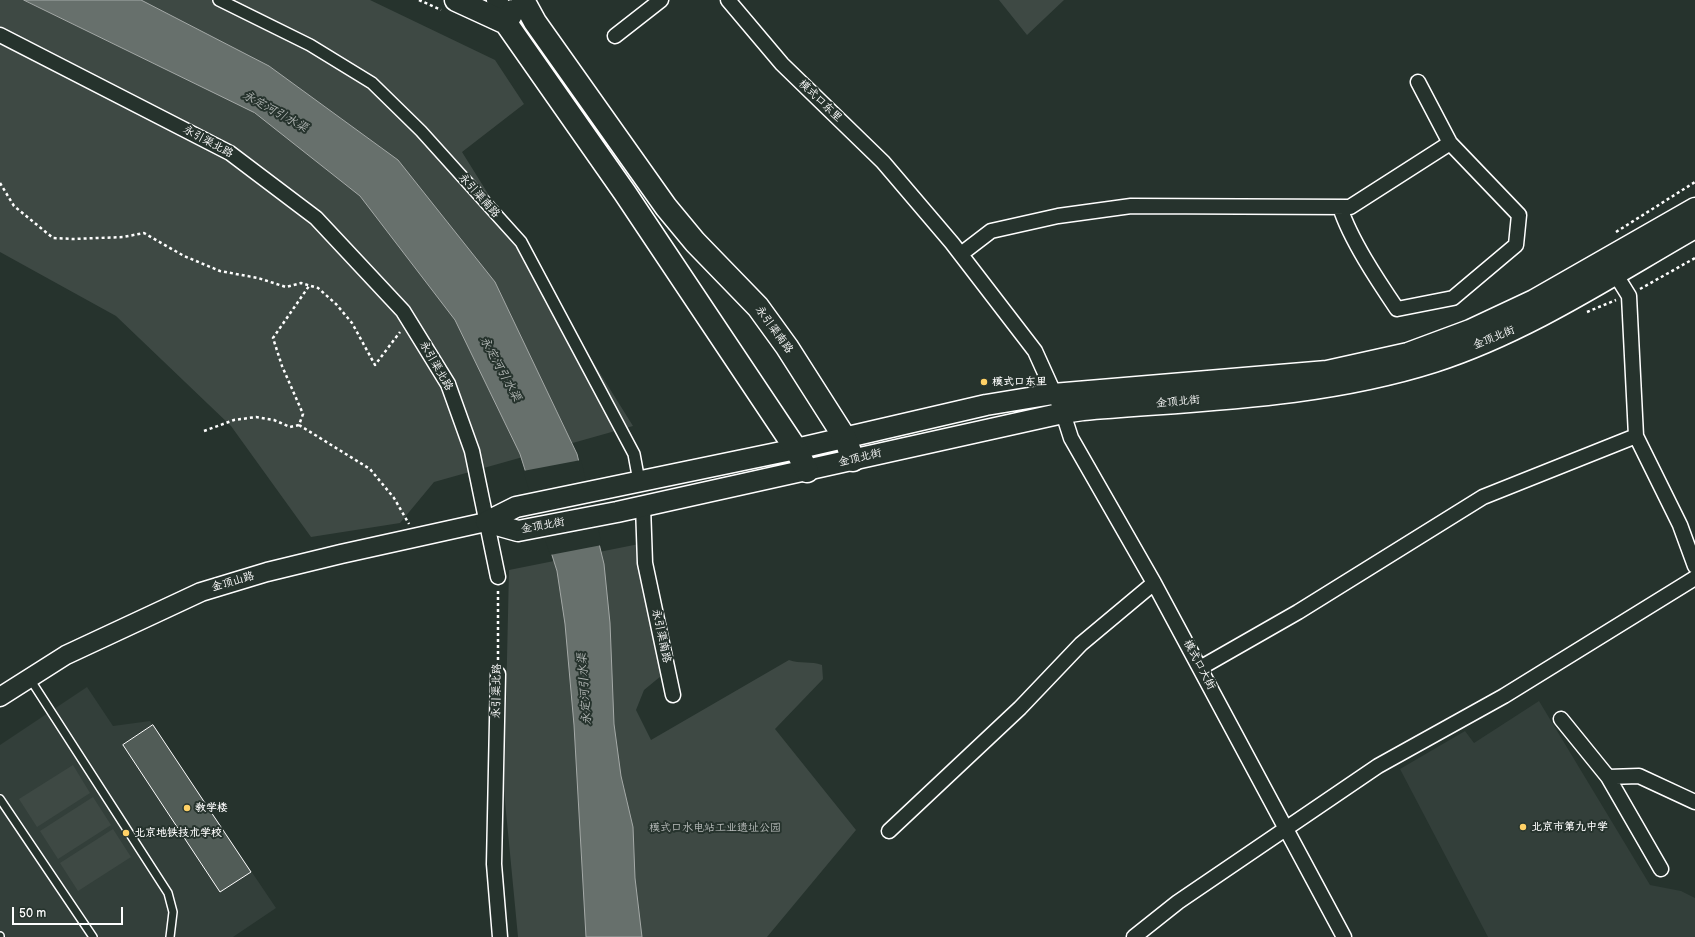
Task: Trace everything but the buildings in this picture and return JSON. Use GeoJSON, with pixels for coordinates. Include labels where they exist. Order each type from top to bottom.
{"type":"FeatureCollection","features":[{"type":"Feature","properties":{"kind":"main road"},"geometry":{"type":"LineString","coordinates":[[456,0],[506,23]]}},
{"type":"Feature","properties":{"kind":"main road"},"geometry":{"type":"LineString","coordinates":[[497,0],[506,23],[625,192],[796,449],[807,471]]}},
{"type":"Feature","properties":{"kind":"main road"},"geometry":{"type":"LineString","coordinates":[[506,23],[518,0]]}},
{"type":"Feature","properties":{"kind":"main road","name":"永引渠南路"},"geometry":{"type":"LineString","coordinates":[[523,0],[535,22],[645,179],[695,242],[758,307],[787,347],[845,438],[853,460]]}},
{"type":"Feature","properties":{"kind":"main road","name":"金顶北街"},"geometry":{"type":"LineString","coordinates":[[486,522],[518,531],[618,512],[1063,413],[1083,410],[1293,393],[1367,380],[1435,362],[1518,328],[1695,208]]}},
{"type":"Feature","properties":{"kind":"main road","name":"金顶北街"},"geometry":{"type":"LineString","coordinates":[[486,522],[516,507],[524,505],[796,449],[986,405],[1053,394],[1327,371],[1408,354],[1470,330],[1695,228]]}},
{"type":"Feature","properties":{"kind":"street","name":"永引渠南路"},"geometry":{"type":"LineString","coordinates":[[218,0],[310,45],[372,83],[421,131],[521,242],[634,454],[639,481]]}},
{"type":"Feature","properties":{"kind":"street"},"geometry":{"type":"LineString","coordinates":[[615,36],[661,0]]}},
{"type":"Feature","properties":{"kind":"street","name":"模式口东里"},"geometry":{"type":"LineString","coordinates":[[728,0],[782,64],[883,162],[961,254],[1034,351],[1053,394]]}},
{"type":"Feature","properties":{"kind":"street","name":"永引渠北路"},"geometry":{"type":"LineString","coordinates":[[0,35],[230,153],[316,218],[403,311],[448,384],[472,451],[498,577]]}},
{"type":"Feature","properties":{"kind":"street"},"geometry":{"type":"LineString","coordinates":[[1340,207],[1344,219],[1380,284],[1397,309],[1453,298],[1516,245],[1519,215],[1450,143],[1418,82]]}},
{"type":"Feature","properties":{"kind":"street"},"geometry":{"type":"LineString","coordinates":[[961,254],[991,231],[1058,216],[1123,207],[1350,207],[1450,143]]}},
{"type":"Feature","properties":{"kind":"street"},"geometry":{"type":"LineString","coordinates":[[1611,266],[1628,296],[1636,436],[1680,526],[1695,566]]}},
{"type":"Feature","properties":{"kind":"street","name":"模式口大街"},"geometry":{"type":"LineString","coordinates":[[1053,394],[1063,413],[1071,438],[1154,583],[1344,937]]}},
{"type":"Feature","properties":{"kind":"street"},"geometry":{"type":"LineString","coordinates":[[1200,668],[1298,612],[1483,497],[1636,436]]}},
{"type":"Feature","properties":{"kind":"street","name":"永引渠南路"},"geometry":{"type":"LineString","coordinates":[[642,506],[645,563],[673,695]]}},
{"type":"Feature","properties":{"kind":"street","name":"金顶山路"},"geometry":{"type":"LineString","coordinates":[[0,696],[66,655],[201,592],[267,572],[486,522]]}},
{"type":"Feature","properties":{"kind":"street"},"geometry":{"type":"LineString","coordinates":[[1134,937],[1178,902],[1378,766],[1504,696],[1695,578]]}},
{"type":"Feature","properties":{"kind":"street"},"geometry":{"type":"LineString","coordinates":[[889,831],[1020,708],[1081,644],[1154,583]]}},
{"type":"Feature","properties":{"kind":"street","name":"永引渠北路"},"geometry":{"type":"LineString","coordinates":[[498,674],[494,864],[500,937]]}},
{"type":"Feature","properties":{"kind":"street"},"geometry":{"type":"LineString","coordinates":[[1561,719],[1608,777],[1660,869]]}},
{"type":"Feature","properties":{"kind":"street"},"geometry":{"type":"LineString","coordinates":[[1608,777],[1639,776],[1695,802]]}},
{"type":"Feature","properties":{"kind":"lane"},"geometry":{"type":"LineString","coordinates":[[29,677],[168,893],[173,912],[170,937]]}},
{"type":"Feature","properties":{"kind":"lane"},"geometry":{"type":"LineString","coordinates":[[0,799],[93,937]]}},
{"type":"Feature","properties":{"kind":"path"},"geometry":{"type":"LineString","coordinates":[[0,183],[14,206],[53,238],[74,240],[124,237],[144,233],[184,256],[220,271],[258,278],[286,287],[301,283],[318,288],[352,323],[375,365],[392,345],[399,332],[411,324]]}},
{"type":"Feature","properties":{"kind":"path"},"geometry":{"type":"LineString","coordinates":[[299,425],[303,414],[282,366],[273,338],[309,286]]}},
{"type":"Feature","properties":{"kind":"path"},"geometry":{"type":"LineString","coordinates":[[204,431],[234,420],[256,417],[274,420],[290,427],[299,425],[370,469],[394,498],[409,522],[414,538]]}},
{"type":"Feature","properties":{"kind":"path","name":"永引渠北路"},"geometry":{"type":"LineString","coordinates":[[498,577],[498,674]]}},
{"type":"Feature","properties":{"kind":"shaded area","name":"北京地铁技术学校"},"geometry":{"type":"Polygon","coordinates":[[[87,687],[113,726],[150,721],[276,908],[233,937],[0,937],[0,745],[87,687]]]}},
{"type":"Feature","properties":{"kind":"shaded area","name":"北京市第九中学"},"geometry":{"type":"Polygon","coordinates":[[[1539,701],[1650,885],[1681,891],[1695,898],[1695,937],[1488,937],[1400,769],[1465,731],[1474,743],[1539,701]]]}},
{"type":"Feature","properties":{"kind":"green space"},"geometry":{"type":"Polygon","coordinates":[[[0,0],[370,0],[495,60],[524,104],[462,152],[633,426],[434,482],[400,523],[311,537],[231,426],[116,316],[0,252],[0,0]]]}},
{"type":"Feature","properties":{"kind":"green space"},"geometry":{"type":"Polygon","coordinates":[[[999,0],[1064,0],[1027,35],[999,0]]]}},
{"type":"Feature","properties":{"kind":"green space","name":"模式口水电站工业遗址公园"},"geometry":{"type":"Polygon","coordinates":[[[639,544],[661,676],[644,690],[636,710],[651,740],[789,660],[822,665],[823,679],[775,729],[856,830],[767,937],[518,937],[504,791],[509,570],[639,544]]]}},
{"type":"Feature","properties":{"kind":"green space"},"geometry":{"type":"Polygon","coordinates":[[[73,765],[90,793],[37,827],[19,799],[73,765]]]}},
{"type":"Feature","properties":{"kind":"green space"},"geometry":{"type":"Polygon","coordinates":[[[93,797],[111,825],[58,859],[40,831],[93,797]]]}},
{"type":"Feature","properties":{"kind":"green space"},"geometry":{"type":"Polygon","coordinates":[[[113,829],[131,857],[78,891],[60,863],[113,829]]]}},
{"type":"Feature","properties":{"kind":"water","name":"永定河引水渠"},"geometry":{"type":"Polygon","coordinates":[[[24,0],[141,0],[269,66],[398,160],[495,282],[577,454],[604,564],[610,623],[614,724],[621,776],[633,827],[635,878],[642,937],[586,937],[574,725],[565,624],[557,571],[520,454],[455,320],[360,196],[255,113],[24,0]]]}},
{"type":"Feature","properties":{"kind":"pier"},"geometry":{"type":"Polygon","coordinates":[[[581,460],[602,545],[550,555],[523,471],[581,460]]]}},
{"type":"Feature","properties":{"kind":"place","name":"模式口东里"},"geometry":{"type":"Point","coordinates":[984,382]}},
{"type":"Feature","properties":{"kind":"place","name":"教学楼"},"geometry":{"type":"Point","coordinates":[187,808]}},
{"type":"Feature","properties":{"kind":"place","name":"北京市第九中学"},"geometry":{"type":"Point","coordinates":[1523,827]}},
{"type":"Feature","properties":{"kind":"place","name":"北京地铁技术学校"},"geometry":{"type":"Point","coordinates":[126,833]}}]}
